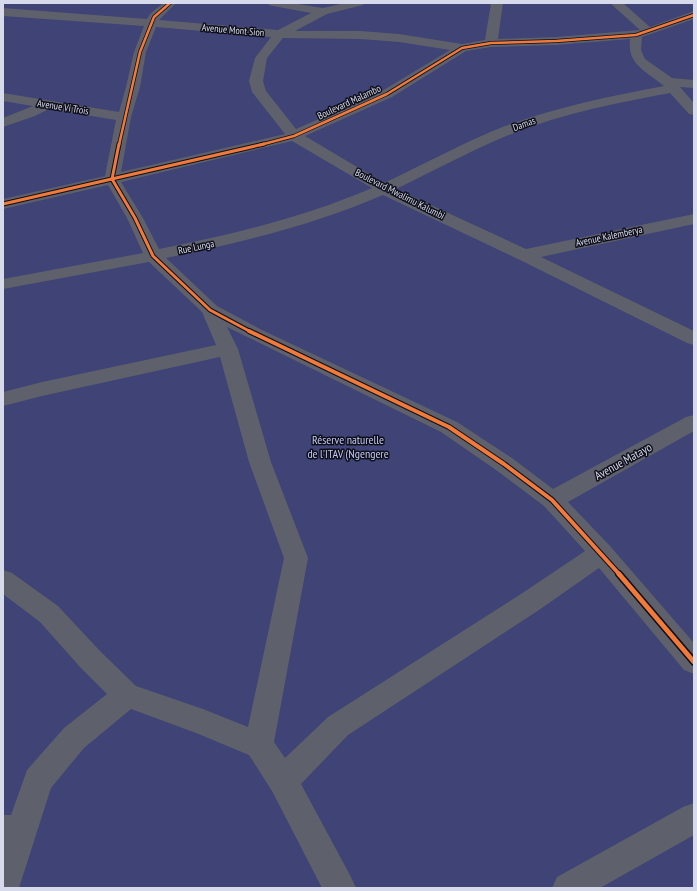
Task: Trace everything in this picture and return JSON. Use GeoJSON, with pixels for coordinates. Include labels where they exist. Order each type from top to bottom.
{"type":"FeatureCollection","features":[{"type":"Feature","properties":{"kind":"street"},"geometry":{"type":"LineString","coordinates":[[170,3],[154,17],[140,52],[133,87],[124,117],[112,179],[153,256],[210,310],[255,334],[449,427],[504,464],[552,500],[601,552],[694,662]]}},
{"type":"Feature","properties":{"kind":"street"},"geometry":{"type":"LineString","coordinates":[[273,3],[324,12]]}},
{"type":"Feature","properties":{"kind":"street","name":"Boulevard Mwalimu Kalumbi"},"geometry":{"type":"LineString","coordinates":[[359,3],[324,12],[280,34],[260,58],[256,81],[259,92],[294,136],[384,189],[524,255],[694,339]]}},
{"type":"Feature","properties":{"kind":"street"},"geometry":{"type":"LineString","coordinates":[[491,42],[497,3]]}},
{"type":"Feature","properties":{"kind":"street"},"geometry":{"type":"LineString","coordinates":[[616,3],[627,11],[642,34],[635,50],[640,61],[670,85],[694,111]]}},
{"type":"Feature","properties":{"kind":"street","name":"Avenue Mont Sion"},"geometry":{"type":"LineString","coordinates":[[3,12],[280,34],[360,35],[462,48]]}},
{"type":"Feature","properties":{"kind":"street","name":"Boulevard Malambo"},"geometry":{"type":"LineString","coordinates":[[3,204],[223,154],[294,136],[387,94],[462,48],[491,42],[556,41],[642,34],[694,15]]}},
{"type":"Feature","properties":{"kind":"street","name":"Damas"},"geometry":{"type":"LineString","coordinates":[[384,189],[485,140],[515,127],[550,115],[670,85],[694,84]]}},
{"type":"Feature","properties":{"kind":"street","name":"Avenue Vi Trois"},"geometry":{"type":"LineString","coordinates":[[3,97],[124,117]]}},
{"type":"Feature","properties":{"kind":"street"},"geometry":{"type":"LineString","coordinates":[[3,123],[30,113],[46,105]]}},
{"type":"Feature","properties":{"kind":"street","name":"Rue Lunga"},"geometry":{"type":"LineString","coordinates":[[3,284],[153,256],[213,243],[263,230],[349,203],[384,189]]}},
{"type":"Feature","properties":{"kind":"street","name":"Avenue Kalemberya"},"geometry":{"type":"LineString","coordinates":[[524,255],[694,219]]}},
{"type":"Feature","properties":{"kind":"street"},"geometry":{"type":"LineString","coordinates":[[210,310],[228,349],[260,462],[296,558],[259,745]]}},
{"type":"Feature","properties":{"kind":"street"},"geometry":{"type":"LineString","coordinates":[[3,399],[42,389],[228,349]]}},
{"type":"Feature","properties":{"kind":"street","name":"Avenue Matayo"},"geometry":{"type":"LineString","coordinates":[[552,500],[694,422]]}},
{"type":"Feature","properties":{"kind":"street"},"geometry":{"type":"LineString","coordinates":[[283,781],[338,726],[530,602],[601,552]]}},
{"type":"Feature","properties":{"kind":"street"},"geometry":{"type":"LineString","coordinates":[[3,580],[49,614],[90,659],[127,695],[203,722],[259,745],[283,781],[320,854],[340,888]]}},
{"type":"Feature","properties":{"kind":"street"},"geometry":{"type":"LineString","coordinates":[[3,888],[13,830],[38,780],[74,738],[127,695]]}},
{"type":"Feature","properties":{"kind":"street"},"geometry":{"type":"LineString","coordinates":[[568,888],[694,818]]}},
{"type":"Feature","properties":{"kind":"green space","name":"Réserve naturelle de l'ITAV (Ngengere"},"geometry":{"type":"Polygon","coordinates":[[[3,3],[694,3],[694,888],[3,888],[3,3]]]}},
{"type":"Feature","properties":{"kind":"cycle path"},"geometry":{"type":"LineString","coordinates":[[170,3],[154,17],[140,52],[133,87],[124,117],[112,179],[135,218],[153,256],[210,310],[255,334],[449,427],[504,464],[552,500],[601,553],[694,662]]}},
{"type":"Feature","properties":{"kind":"cycle path"},"geometry":{"type":"LineString","coordinates":[[3,204],[223,154],[294,136],[387,94],[462,48],[491,43],[556,41],[636,35],[694,15]]}}]}
